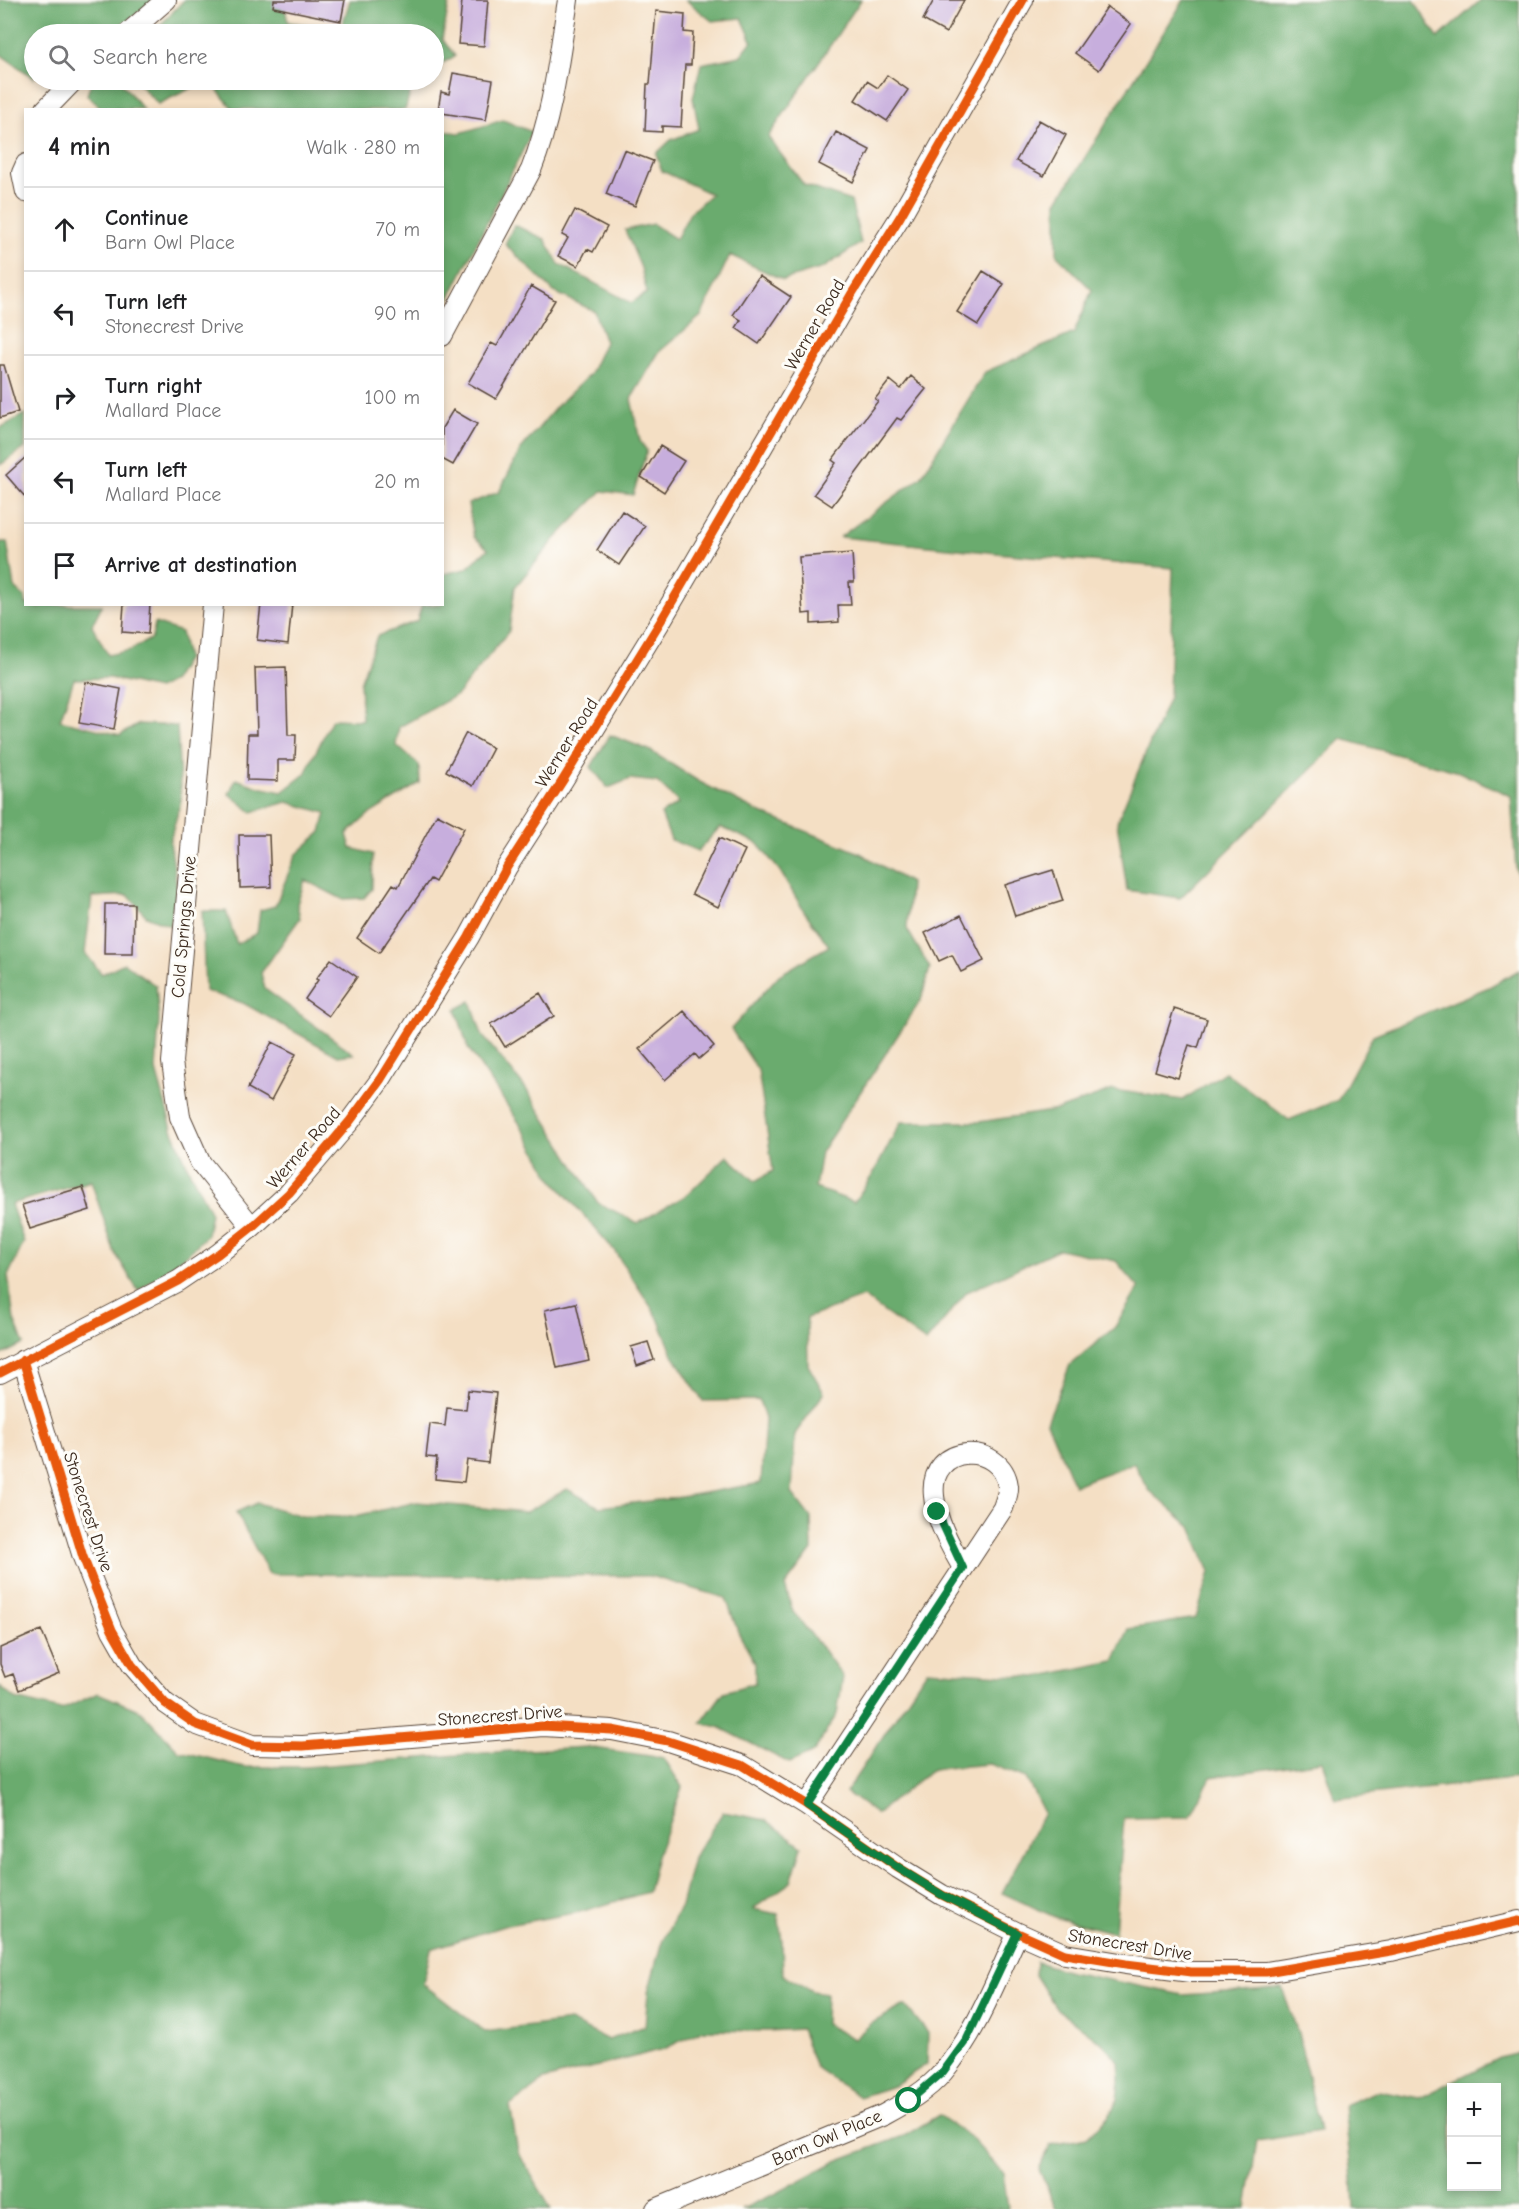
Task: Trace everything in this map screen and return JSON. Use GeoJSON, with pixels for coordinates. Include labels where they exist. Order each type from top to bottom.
{"type":"FeatureCollection","features":[{"type":"Feature","properties":{"kind":"street"},"geometry":{"type":"LineString","coordinates":[[138,24],[166,0]]}},
{"type":"Feature","properties":{"kind":"street"},"geometry":{"type":"LineString","coordinates":[[444,332],[531,170],[542,143],[550,113],[568,0]]}},
{"type":"Feature","properties":{"kind":"street","name":"Werner Road"},"geometry":{"type":"LineString","coordinates":[[0,1373],[178,1281],[218,1254],[252,1227],[296,1184],[350,1121],[387,1070],[469,937],[507,867],[662,619],[851,295],[900,217],[1023,0]]}},
{"type":"Feature","properties":{"kind":"street"},"geometry":{"type":"LineString","coordinates":[[47,108],[64,90]]}},
{"type":"Feature","properties":{"kind":"street","name":"Cold Springs Drive"},"geometry":{"type":"LineString","coordinates":[[213,606],[172,1062],[180,1117],[200,1162],[252,1227]]}},
{"type":"Feature","properties":{"kind":"street","name":"Stonecrest Drive"},"geometry":{"type":"LineString","coordinates":[[23,1360],[83,1557],[112,1630],[132,1665],[165,1703],[195,1724],[252,1745],[314,1745],[543,1726],[612,1731],[668,1741],[742,1765],[807,1805],[898,1868],[942,1895],[1017,1933],[1065,1954],[1126,1964],[1191,1972],[1266,1972],[1391,1951],[1519,1922]]}},
{"type":"Feature","properties":{"kind":"street"},"geometry":{"type":"LineString","coordinates":[[807,1805],[1003,1508],[1009,1488],[1004,1472],[992,1458],[976,1454],[962,1454],[947,1460],[938,1469],[934,1480],[933,1496],[937,1512],[963,1568]]}},
{"type":"Feature","properties":{"kind":"street","name":"Barn Owl Place"},"geometry":{"type":"LineString","coordinates":[[656,2209],[883,2115],[909,2101],[928,2087],[943,2072],[967,2039],[1017,1933]]}},
{"type":"Feature","properties":{"kind":"green space"},"geometry":{"type":"Polygon","coordinates":[[[0,0],[155,0],[124,24],[24,24],[24,71],[0,54],[0,0]]]}},
{"type":"Feature","properties":{"kind":"green space"},"geometry":{"type":"Polygon","coordinates":[[[184,0],[283,0],[288,22],[303,24],[161,24],[184,0]]]}},
{"type":"Feature","properties":{"kind":"green space"},"geometry":{"type":"Polygon","coordinates":[[[350,0],[450,0],[444,29],[444,24],[343,24],[350,0]]]}},
{"type":"Feature","properties":{"kind":"green space"},"geometry":{"type":"Polygon","coordinates":[[[686,0],[861,0],[768,137],[804,185],[851,201],[861,243],[823,268],[783,280],[730,255],[701,316],[659,352],[631,399],[640,441],[647,451],[633,495],[602,491],[556,538],[515,587],[509,631],[457,695],[399,727],[396,745],[419,765],[420,783],[368,815],[347,834],[351,848],[373,854],[372,889],[364,898],[342,899],[305,880],[297,904],[300,918],[261,973],[265,989],[354,1054],[338,1056],[243,1003],[205,991],[202,911],[226,911],[237,944],[257,933],[260,910],[275,906],[296,855],[321,832],[326,813],[287,802],[252,812],[229,794],[236,779],[282,792],[305,774],[332,719],[362,720],[360,683],[377,636],[417,621],[422,606],[444,606],[444,574],[466,569],[488,549],[474,537],[468,504],[499,492],[521,449],[557,406],[590,374],[605,342],[594,311],[554,292],[505,244],[514,225],[545,239],[559,264],[631,303],[647,293],[641,268],[625,230],[653,224],[676,239],[690,213],[711,194],[662,171],[656,154],[671,140],[699,129],[693,98],[701,64],[740,56],[752,41],[742,18],[712,21],[686,0]]]}},
{"type":"Feature","properties":{"kind":"green space"},"geometry":{"type":"Polygon","coordinates":[[[1184,0],[1414,0],[1438,38],[1481,0],[1519,0],[1519,877],[1516,870],[1511,796],[1459,772],[1342,739],[1180,898],[1127,890],[1117,822],[1169,697],[1173,568],[840,537],[921,477],[985,372],[1074,333],[1092,290],[1057,255],[1057,202],[1184,0]]]}},
{"type":"Feature","properties":{"kind":"green space"},"geometry":{"type":"Polygon","coordinates":[[[444,42],[455,56],[444,62],[444,42]]]}},
{"type":"Feature","properties":{"kind":"green space"},"geometry":{"type":"Polygon","coordinates":[[[89,90],[127,90],[142,108],[101,108],[87,95],[89,90]]]}},
{"type":"Feature","properties":{"kind":"green space"},"geometry":{"type":"Polygon","coordinates":[[[145,90],[187,90],[158,104],[145,90]]]}},
{"type":"Feature","properties":{"kind":"green space"},"geometry":{"type":"Polygon","coordinates":[[[217,90],[411,90],[406,108],[232,108],[217,90]]]}},
{"type":"Feature","properties":{"kind":"green space"},"geometry":{"type":"Polygon","coordinates":[[[503,120],[532,132],[446,305],[444,304],[444,131],[460,133],[503,120]]]}},
{"type":"Feature","properties":{"kind":"green space"},"geometry":{"type":"Polygon","coordinates":[[[24,415],[24,449],[0,465],[0,428],[24,415]]]}},
{"type":"Feature","properties":{"kind":"green space"},"geometry":{"type":"Polygon","coordinates":[[[0,542],[7,542],[14,587],[24,596],[24,606],[35,606],[39,609],[42,606],[102,606],[92,625],[108,655],[131,650],[152,638],[155,623],[181,632],[187,658],[173,681],[158,689],[110,678],[74,679],[60,720],[120,735],[139,724],[177,726],[181,801],[170,841],[177,888],[170,926],[146,916],[128,895],[92,897],[85,953],[102,974],[124,963],[156,986],[159,1019],[156,1070],[172,1129],[211,1213],[207,1235],[188,1254],[138,1291],[114,1251],[91,1181],[11,1204],[24,1242],[8,1276],[14,1320],[24,1344],[0,1356],[0,542]]]}},
{"type":"Feature","properties":{"kind":"green space"},"geometry":{"type":"Polygon","coordinates":[[[610,735],[649,750],[698,781],[756,811],[860,853],[910,883],[907,929],[930,968],[921,1000],[821,1152],[815,1188],[854,1202],[872,1176],[901,1122],[979,1122],[1058,1110],[1113,1090],[1183,1100],[1225,1072],[1289,1120],[1338,1100],[1373,1035],[1489,987],[1519,970],[1519,1778],[1335,1799],[1322,1761],[1211,1777],[1190,1817],[1124,1818],[1115,1933],[1057,1918],[1002,1893],[1044,1813],[1026,1778],[990,1764],[933,1769],[876,1814],[846,1792],[927,1670],[1036,1677],[1114,1661],[1129,1629],[1196,1618],[1210,1572],[1191,1527],[1149,1490],[1134,1463],[1074,1485],[1047,1422],[1070,1365],[1115,1327],[1139,1288],[1116,1261],[1059,1249],[967,1292],[926,1342],[863,1297],[807,1318],[808,1365],[824,1393],[795,1434],[792,1493],[811,1518],[812,1550],[785,1586],[793,1612],[843,1677],[837,1714],[814,1752],[789,1763],[719,1727],[701,1723],[724,1692],[755,1683],[755,1663],[738,1632],[726,1598],[650,1576],[269,1574],[236,1512],[257,1503],[302,1516],[351,1517],[417,1502],[526,1512],[567,1489],[599,1507],[675,1498],[761,1483],[765,1419],[759,1400],[703,1401],[674,1357],[657,1316],[614,1250],[551,1178],[520,1124],[468,1048],[456,1009],[471,1001],[482,1035],[526,1089],[598,1203],[638,1223],[687,1195],[727,1156],[755,1181],[773,1171],[758,1070],[731,1029],[779,975],[829,946],[780,871],[757,843],[720,827],[698,851],[671,840],[661,814],[679,803],[657,782],[630,779],[608,788],[591,767],[610,735]]]}},
{"type":"Feature","properties":{"kind":"green space"},"geometry":{"type":"Polygon","coordinates":[[[0,1686],[15,1699],[61,1710],[98,1693],[141,1711],[179,1751],[244,1767],[305,1767],[587,1747],[664,1758],[682,1787],[657,1856],[648,1892],[580,1912],[507,1925],[431,1949],[423,1984],[485,2032],[570,2021],[608,2040],[645,2026],[648,1993],[661,1944],[681,1906],[693,1858],[723,1812],[766,1820],[802,1846],[791,1882],[753,1909],[778,1914],[782,1940],[783,1975],[812,1991],[826,1993],[825,2024],[854,2039],[872,2023],[905,2005],[928,2033],[927,2064],[893,2086],[859,2097],[815,2067],[801,2029],[703,2030],[664,2049],[544,2080],[510,2106],[518,2152],[551,2209],[0,2209],[0,1686]]]}},
{"type":"Feature","properties":{"kind":"green space"},"geometry":{"type":"Polygon","coordinates":[[[1036,1962],[1070,1972],[1183,1995],[1282,1988],[1298,2033],[1320,2131],[1257,2141],[1247,2209],[1056,2209],[1039,2169],[1051,2145],[1087,2138],[1108,2117],[1118,2099],[1119,2061],[1102,2043],[1057,2009],[1035,1975],[1036,1962]]]}},
{"type":"Feature","properties":{"kind":"green space"},"geometry":{"type":"Polygon","coordinates":[[[1519,2053],[1519,2209],[1354,2209],[1344,2105],[1379,2090],[1419,2098],[1447,2084],[1447,2191],[1501,2191],[1501,2083],[1449,2083],[1499,2058],[1519,2053]]]}},
{"type":"Feature","properties":{"kind":"green space"},"geometry":{"type":"Polygon","coordinates":[[[939,2115],[971,2138],[1003,2173],[1008,2209],[742,2209],[836,2161],[906,2135],[939,2115]]]}},
{"type":"Feature","properties":{"kind":"building"},"geometry":{"type":"Polygon","coordinates":[[[274,0],[345,0],[341,21],[273,7],[274,0]]]}},
{"type":"Feature","properties":{"kind":"building"},"geometry":{"type":"Polygon","coordinates":[[[462,0],[488,0],[484,46],[458,44],[462,0]]]}},
{"type":"Feature","properties":{"kind":"building"},"geometry":{"type":"Polygon","coordinates":[[[934,0],[964,0],[946,33],[923,20],[934,0]]]}},
{"type":"Feature","properties":{"kind":"building"},"geometry":{"type":"Polygon","coordinates":[[[1107,7],[1131,24],[1099,70],[1075,53],[1107,7]]]}},
{"type":"Feature","properties":{"kind":"building"},"geometry":{"type":"Polygon","coordinates":[[[656,11],[685,14],[684,32],[693,33],[691,65],[685,65],[681,127],[662,126],[662,132],[645,131],[647,84],[650,84],[656,11]]]}},
{"type":"Feature","properties":{"kind":"building"},"geometry":{"type":"Polygon","coordinates":[[[453,73],[493,80],[486,120],[444,113],[444,108],[438,108],[441,92],[449,94],[453,73]]]}},
{"type":"Feature","properties":{"kind":"building"},"geometry":{"type":"Polygon","coordinates":[[[887,75],[908,90],[887,121],[855,100],[867,81],[878,88],[887,75]]]}},
{"type":"Feature","properties":{"kind":"building"},"geometry":{"type":"Polygon","coordinates":[[[1039,120],[1066,135],[1044,176],[1016,161],[1039,120]]]}},
{"type":"Feature","properties":{"kind":"building"},"geometry":{"type":"Polygon","coordinates":[[[836,132],[870,150],[853,182],[819,164],[836,132]]]}},
{"type":"Feature","properties":{"kind":"building"},"geometry":{"type":"Polygon","coordinates":[[[624,150],[653,161],[635,206],[606,194],[624,150]]]}},
{"type":"Feature","properties":{"kind":"building"},"geometry":{"type":"Polygon","coordinates":[[[575,210],[607,227],[593,252],[587,249],[578,266],[558,256],[568,238],[562,235],[575,210]]]}},
{"type":"Feature","properties":{"kind":"building"},"geometry":{"type":"Polygon","coordinates":[[[983,271],[1004,284],[978,325],[957,312],[983,271]]]}},
{"type":"Feature","properties":{"kind":"building"},"geometry":{"type":"Polygon","coordinates":[[[759,276],[791,297],[759,344],[736,328],[741,320],[733,315],[759,276]]]}},
{"type":"Feature","properties":{"kind":"building"},"geometry":{"type":"Polygon","coordinates":[[[531,286],[555,300],[496,399],[468,383],[491,343],[497,346],[531,286]]]}},
{"type":"Feature","properties":{"kind":"building"},"geometry":{"type":"Polygon","coordinates":[[[0,365],[4,365],[18,412],[0,418],[0,365]]]}},
{"type":"Feature","properties":{"kind":"building"},"geometry":{"type":"Polygon","coordinates":[[[911,376],[926,389],[901,420],[897,418],[832,506],[814,494],[836,463],[832,460],[878,401],[875,399],[890,380],[901,389],[911,376]]]}},
{"type":"Feature","properties":{"kind":"building"},"geometry":{"type":"Polygon","coordinates":[[[453,410],[477,424],[453,465],[444,460],[444,425],[453,410]]]}},
{"type":"Feature","properties":{"kind":"building"},"geometry":{"type":"Polygon","coordinates":[[[660,446],[684,461],[664,492],[641,477],[660,446]]]}},
{"type":"Feature","properties":{"kind":"building"},"geometry":{"type":"Polygon","coordinates":[[[24,459],[24,496],[6,475],[24,459]]]}},
{"type":"Feature","properties":{"kind":"building"},"geometry":{"type":"Polygon","coordinates":[[[622,511],[645,526],[619,565],[597,550],[622,511]]]}},
{"type":"Feature","properties":{"kind":"building"},"geometry":{"type":"Polygon","coordinates":[[[852,553],[854,582],[849,582],[851,605],[838,605],[839,622],[811,624],[811,613],[803,614],[799,557],[852,553]]]}},
{"type":"Feature","properties":{"kind":"building"},"geometry":{"type":"Polygon","coordinates":[[[124,606],[150,606],[148,634],[122,632],[124,606]]]}},
{"type":"Feature","properties":{"kind":"building"},"geometry":{"type":"Polygon","coordinates":[[[261,606],[292,606],[288,644],[257,640],[261,606]]]}},
{"type":"Feature","properties":{"kind":"building"},"geometry":{"type":"Polygon","coordinates":[[[286,667],[288,735],[296,735],[295,760],[278,760],[278,781],[247,780],[248,734],[257,734],[255,668],[286,667]]]}},
{"type":"Feature","properties":{"kind":"building"},"geometry":{"type":"Polygon","coordinates":[[[86,682],[121,689],[114,729],[79,723],[86,682]]]}},
{"type":"Feature","properties":{"kind":"building"},"geometry":{"type":"Polygon","coordinates":[[[466,733],[493,748],[473,786],[446,771],[466,733]]]}},
{"type":"Feature","properties":{"kind":"building"},"geometry":{"type":"Polygon","coordinates":[[[437,814],[464,828],[435,882],[430,879],[379,953],[357,938],[393,884],[398,887],[437,814]]]}},
{"type":"Feature","properties":{"kind":"building"},"geometry":{"type":"Polygon","coordinates":[[[239,835],[269,835],[271,887],[240,888],[239,835]]]}},
{"type":"Feature","properties":{"kind":"building"},"geometry":{"type":"Polygon","coordinates":[[[719,838],[745,850],[718,907],[692,894],[719,838]]]}},
{"type":"Feature","properties":{"kind":"building"},"geometry":{"type":"Polygon","coordinates":[[[1053,870],[1063,901],[1015,916],[1005,885],[1053,870]]]}},
{"type":"Feature","properties":{"kind":"building"},"geometry":{"type":"Polygon","coordinates":[[[105,904],[134,904],[133,954],[104,954],[105,904]]]}},
{"type":"Feature","properties":{"kind":"building"},"geometry":{"type":"Polygon","coordinates":[[[961,915],[984,961],[961,972],[952,955],[939,961],[925,933],[961,915]]]}},
{"type":"Feature","properties":{"kind":"building"},"geometry":{"type":"Polygon","coordinates":[[[331,959],[357,977],[329,1016],[305,999],[331,959]]]}},
{"type":"Feature","properties":{"kind":"building"},"geometry":{"type":"Polygon","coordinates":[[[540,993],[554,1016],[505,1047],[491,1024],[540,993]]]}},
{"type":"Feature","properties":{"kind":"building"},"geometry":{"type":"Polygon","coordinates":[[[1174,1009],[1207,1019],[1198,1048],[1189,1045],[1178,1078],[1155,1071],[1174,1009]]]}},
{"type":"Feature","properties":{"kind":"building"},"geometry":{"type":"Polygon","coordinates":[[[684,1011],[714,1046],[699,1059],[695,1054],[665,1080],[639,1049],[684,1011]]]}},
{"type":"Feature","properties":{"kind":"building"},"geometry":{"type":"Polygon","coordinates":[[[272,1042],[296,1054],[271,1101],[248,1088],[272,1042]]]}},
{"type":"Feature","properties":{"kind":"building"},"geometry":{"type":"Polygon","coordinates":[[[83,1187],[90,1210],[30,1229],[22,1205],[83,1187]]]}},
{"type":"Feature","properties":{"kind":"building"},"geometry":{"type":"Polygon","coordinates":[[[576,1303],[589,1361],[557,1368],[545,1310],[576,1303]]]}},
{"type":"Feature","properties":{"kind":"building"},"geometry":{"type":"Polygon","coordinates":[[[648,1342],[654,1360],[637,1366],[631,1347],[648,1342]]]}},
{"type":"Feature","properties":{"kind":"building"},"geometry":{"type":"Polygon","coordinates":[[[468,1390],[496,1393],[488,1463],[467,1460],[464,1482],[435,1479],[437,1458],[426,1457],[430,1424],[445,1426],[447,1408],[466,1410],[468,1390]]]}},
{"type":"Feature","properties":{"kind":"building"},"geometry":{"type":"Polygon","coordinates":[[[41,1630],[59,1673],[19,1690],[13,1674],[5,1677],[0,1664],[0,1648],[41,1630]]]}},
{"type":"Feature","properties":{"kind":"cycle path"},"geometry":{"type":"LineString","coordinates":[[0,1373],[178,1281],[218,1254],[289,1193],[350,1121],[381,1079],[469,937],[507,867],[662,619],[851,295],[900,217],[1023,0]]}},
{"type":"Feature","properties":{"kind":"cycle path"},"geometry":{"type":"LineString","coordinates":[[23,1360],[83,1557],[112,1630],[132,1665],[165,1703],[195,1724],[252,1745],[303,1746],[543,1726],[612,1730],[668,1741],[742,1765],[807,1805],[898,1868],[942,1895],[1018,1933],[1065,1954],[1126,1964],[1191,1972],[1266,1972],[1391,1951],[1519,1921]]}},
{"type":"Feature","properties":{"kind":"route"},"geometry":{"type":"LineString","coordinates":[[909,2101],[943,2072],[967,2039],[1017,1933],[942,1895],[898,1868],[807,1805],[963,1568],[937,1512]]}}]}
